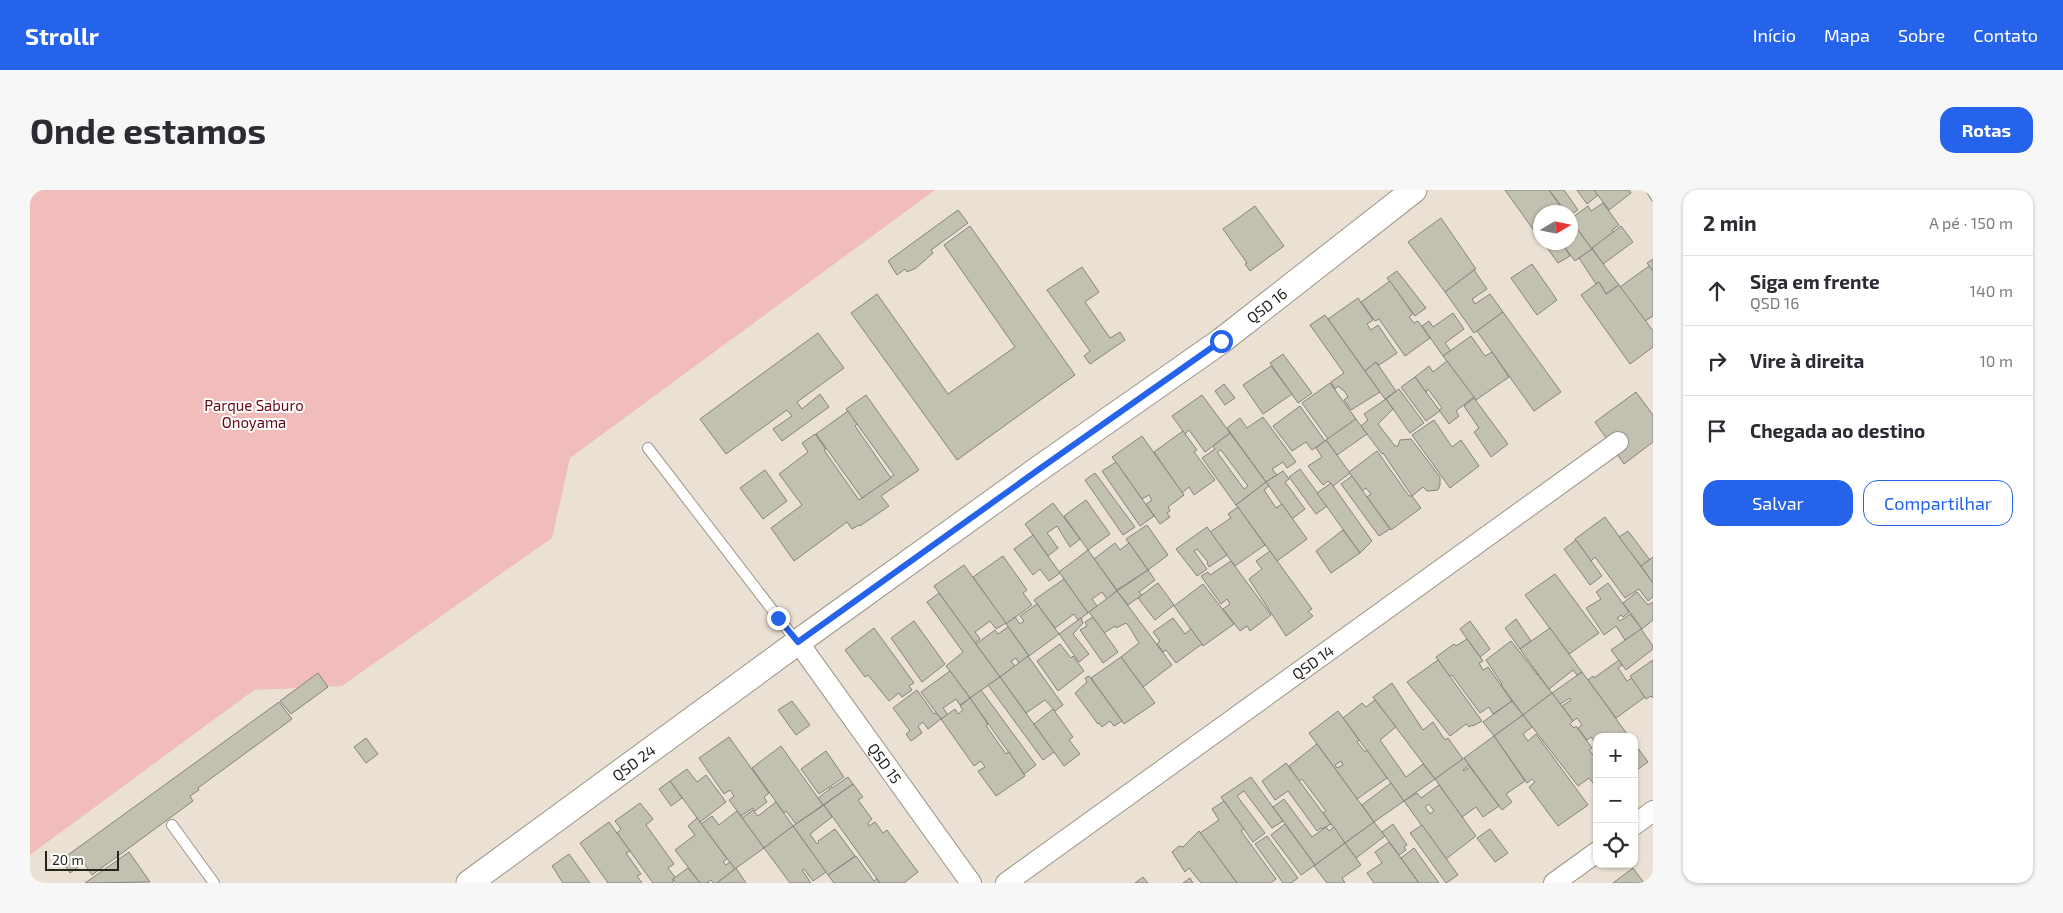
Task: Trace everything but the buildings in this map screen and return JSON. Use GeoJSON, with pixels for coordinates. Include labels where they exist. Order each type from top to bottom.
{"type":"FeatureCollection","features":[{"type":"Feature","properties":{"kind":"street","name":"QSD 16"},"geometry":{"type":"LineString","coordinates":[[798,642],[1221,341],[1414,190]]}},
{"type":"Feature","properties":{"kind":"street","name":"QSD 14"},"geometry":{"type":"LineString","coordinates":[[1006,883],[1618,442]]}},
{"type":"Feature","properties":{"kind":"street","name":"QSD 24"},"geometry":{"type":"LineString","coordinates":[[469,883],[798,642]]}},
{"type":"Feature","properties":{"kind":"street","name":"QSD 15"},"geometry":{"type":"LineString","coordinates":[[798,642],[971,883]]}},
{"type":"Feature","properties":{"kind":"street"},"geometry":{"type":"LineString","coordinates":[[1637,823],[1653,811]]}},
{"type":"Feature","properties":{"kind":"street"},"geometry":{"type":"LineString","coordinates":[[1554,883],[1593,855]]}},
{"type":"Feature","properties":{"kind":"lane"},"geometry":{"type":"LineString","coordinates":[[648,448],[798,642]]}},
{"type":"Feature","properties":{"kind":"lane"},"geometry":{"type":"LineString","coordinates":[[172,825],[214,883]]}},
{"type":"Feature","properties":{"kind":"green space","name":"Parque Saburo Onoyama"},"geometry":{"type":"Polygon","coordinates":[[[30,190],[935,190],[570,458],[552,538],[342,686],[254,690],[30,855],[30,190]]]}},
{"type":"Feature","properties":{"kind":"route"},"geometry":{"type":"LineString","coordinates":[[778,618],[798,642],[1221,341]]}}]}
